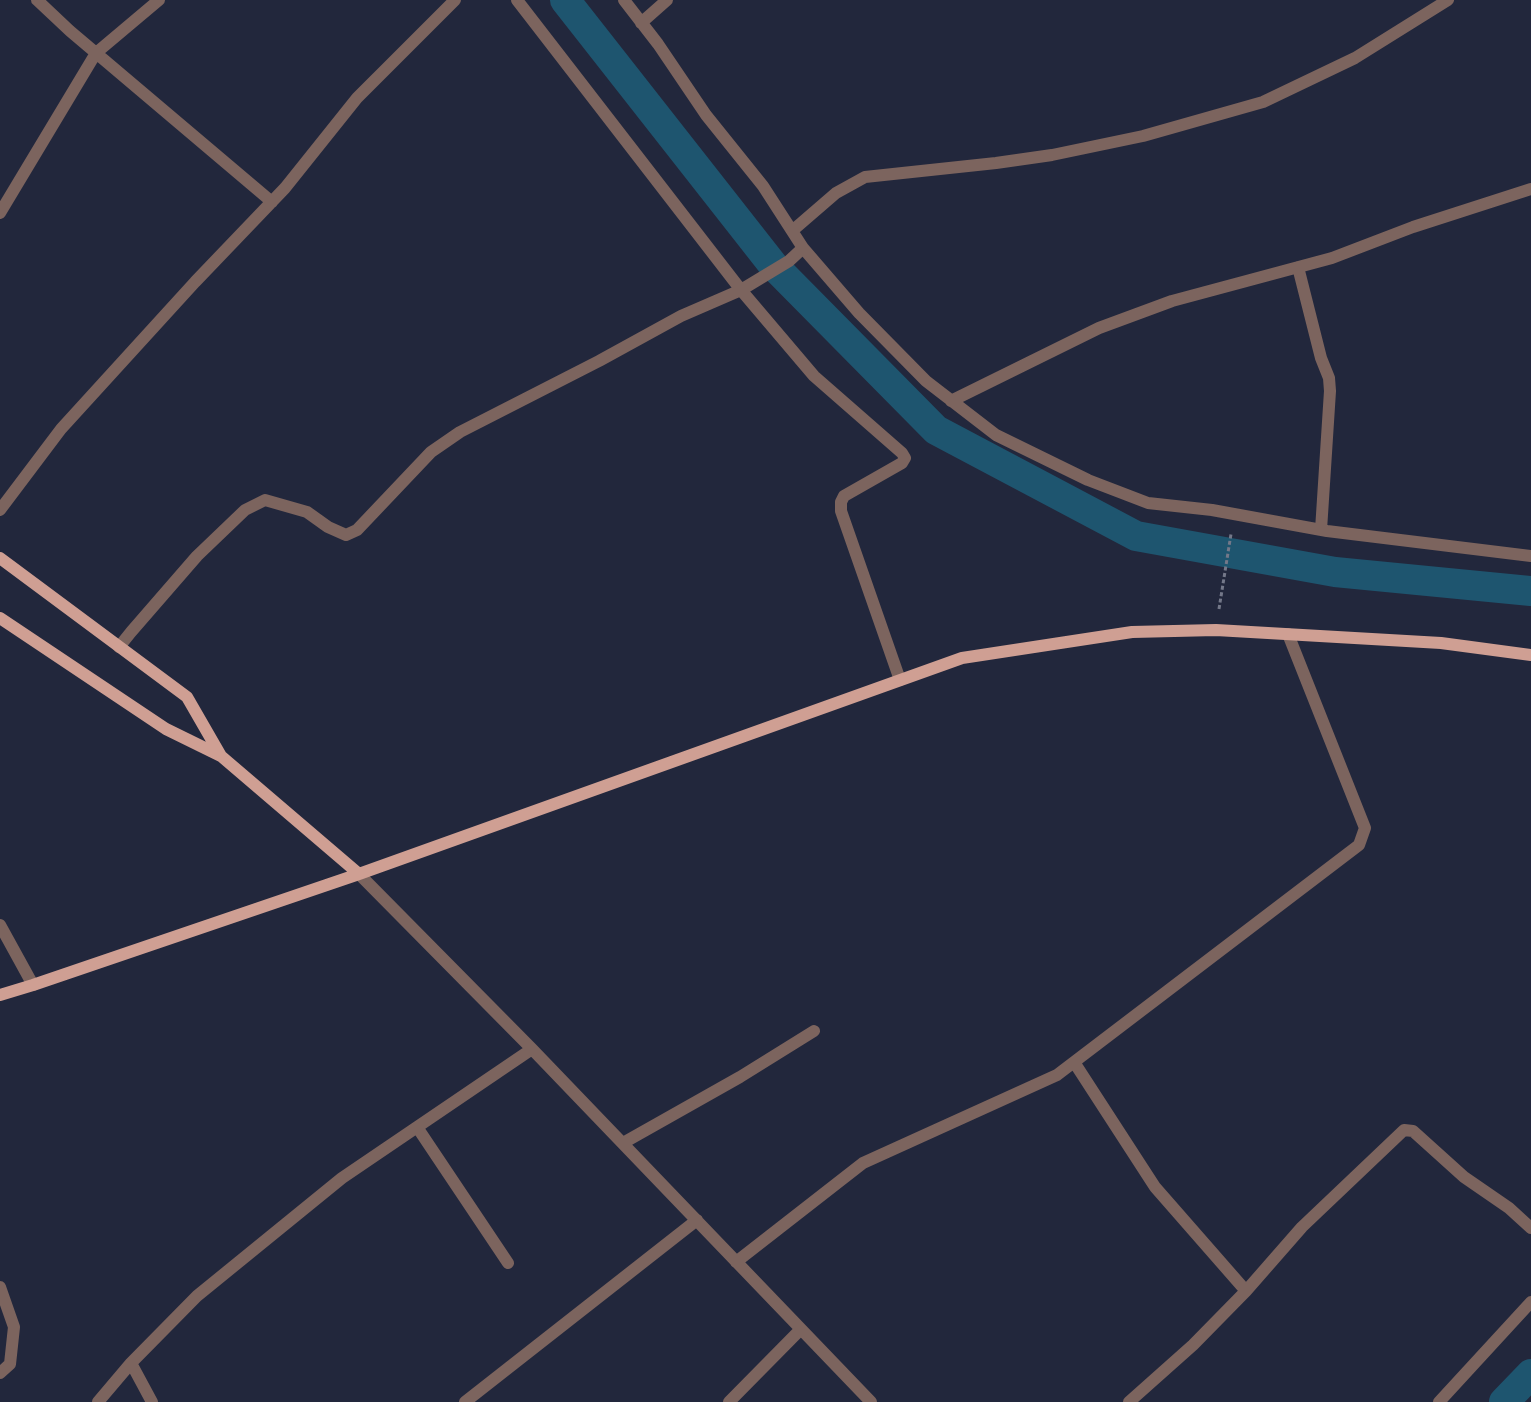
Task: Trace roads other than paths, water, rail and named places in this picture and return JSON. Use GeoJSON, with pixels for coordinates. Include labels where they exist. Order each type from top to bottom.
{"type":"FeatureCollection","features":[{"type":"Feature","properties":{"kind":"main road"},"geometry":{"type":"LineString","coordinates":[[0,558],[187,697],[221,756]]}},
{"type":"Feature","properties":{"kind":"main road"},"geometry":{"type":"LineString","coordinates":[[0,618],[166,729],[221,756],[359,874]]}},
{"type":"Feature","properties":{"kind":"main road"},"geometry":{"type":"LineString","coordinates":[[0,995],[359,874],[962,658],[1132,632],[1216,630],[1441,643],[1531,655]]}},
{"type":"Feature","properties":{"kind":"street"},"geometry":{"type":"LineString","coordinates":[[37,0],[96,53],[272,202]]}},
{"type":"Feature","properties":{"kind":"street"},"geometry":{"type":"LineString","coordinates":[[0,213],[96,53],[160,0]]}},
{"type":"Feature","properties":{"kind":"street"},"geometry":{"type":"LineString","coordinates":[[0,510],[61,429],[195,282],[272,202],[357,98],[455,0]]}},
{"type":"Feature","properties":{"kind":"street"},"geometry":{"type":"LineString","coordinates":[[517,0],[741,290],[814,376],[902,453],[905,458],[902,463],[844,496],[841,502],[841,511],[900,680]]}},
{"type":"Feature","properties":{"kind":"street"},"geometry":{"type":"LineString","coordinates":[[624,0],[658,44],[706,115],[763,186],[803,248],[859,313],[926,381],[996,435],[1088,480],[1148,503],[1212,510],[1321,530],[1531,556]]}},
{"type":"Feature","properties":{"kind":"street"},"geometry":{"type":"LineString","coordinates":[[641,22],[667,0]]}},
{"type":"Feature","properties":{"kind":"street"},"geometry":{"type":"LineString","coordinates":[[792,231],[836,193],[865,177],[996,164],[1052,156],[1142,136],[1263,102],[1355,58],[1448,0]]}},
{"type":"Feature","properties":{"kind":"street"},"geometry":{"type":"LineString","coordinates":[[952,401],[1099,328],[1172,301],[1332,258],[1413,227],[1531,189]]}},
{"type":"Feature","properties":{"kind":"street"},"geometry":{"type":"LineString","coordinates":[[119,647],[197,556],[245,510],[265,500],[307,512],[328,527],[346,535],[357,530],[431,452],[460,432],[599,361],[681,316],[741,290],[789,261],[803,248]]}},
{"type":"Feature","properties":{"kind":"street"},"geometry":{"type":"LineString","coordinates":[[1298,267],[1321,358],[1329,378],[1330,391],[1321,530]]}},
{"type":"Feature","properties":{"kind":"street"},"geometry":{"type":"LineString","coordinates":[[736,1262],[863,1163],[1057,1075],[1359,845],[1365,828],[1288,634]]}},
{"type":"Feature","properties":{"kind":"street"},"geometry":{"type":"LineString","coordinates":[[359,874],[532,1049],[871,1402]]}},
{"type":"Feature","properties":{"kind":"street"},"geometry":{"type":"LineString","coordinates":[[0,925],[33,985]]}},
{"type":"Feature","properties":{"kind":"street"},"geometry":{"type":"LineString","coordinates":[[623,1144],[740,1077],[814,1031]]}},
{"type":"Feature","properties":{"kind":"street"},"geometry":{"type":"LineString","coordinates":[[98,1402],[130,1364],[197,1296],[342,1178],[532,1049]]}},
{"type":"Feature","properties":{"kind":"street"},"geometry":{"type":"LineString","coordinates":[[1074,1062],[1154,1187],[1246,1290]]}},
{"type":"Feature","properties":{"kind":"street"},"geometry":{"type":"LineString","coordinates":[[417,1127],[508,1263]]}},
{"type":"Feature","properties":{"kind":"street"},"geometry":{"type":"LineString","coordinates":[[1129,1402],[1193,1345],[1246,1290],[1302,1227],[1404,1130],[1413,1131],[1464,1177],[1509,1208],[1531,1228]]}},
{"type":"Feature","properties":{"kind":"street"},"geometry":{"type":"LineString","coordinates":[[465,1402],[697,1220]]}},
{"type":"Feature","properties":{"kind":"street"},"geometry":{"type":"LineString","coordinates":[[0,1287],[14,1327],[10,1364],[0,1373]]}},
{"type":"Feature","properties":{"kind":"street"},"geometry":{"type":"LineString","coordinates":[[1439,1402],[1531,1302]]}},
{"type":"Feature","properties":{"kind":"street"},"geometry":{"type":"LineString","coordinates":[[728,1402],[801,1329]]}},
{"type":"Feature","properties":{"kind":"street"},"geometry":{"type":"LineString","coordinates":[[130,1364],[152,1402]]}},
{"type":"Feature","properties":{"kind":"waterway"},"geometry":{"type":"LineString","coordinates":[[565,0],[773,265],[936,430],[1136,536],[1335,572],[1531,591]]}},
{"type":"Feature","properties":{"kind":"waterway"},"geometry":{"type":"LineString","coordinates":[[1504,1402],[1531,1374]]}}]}
